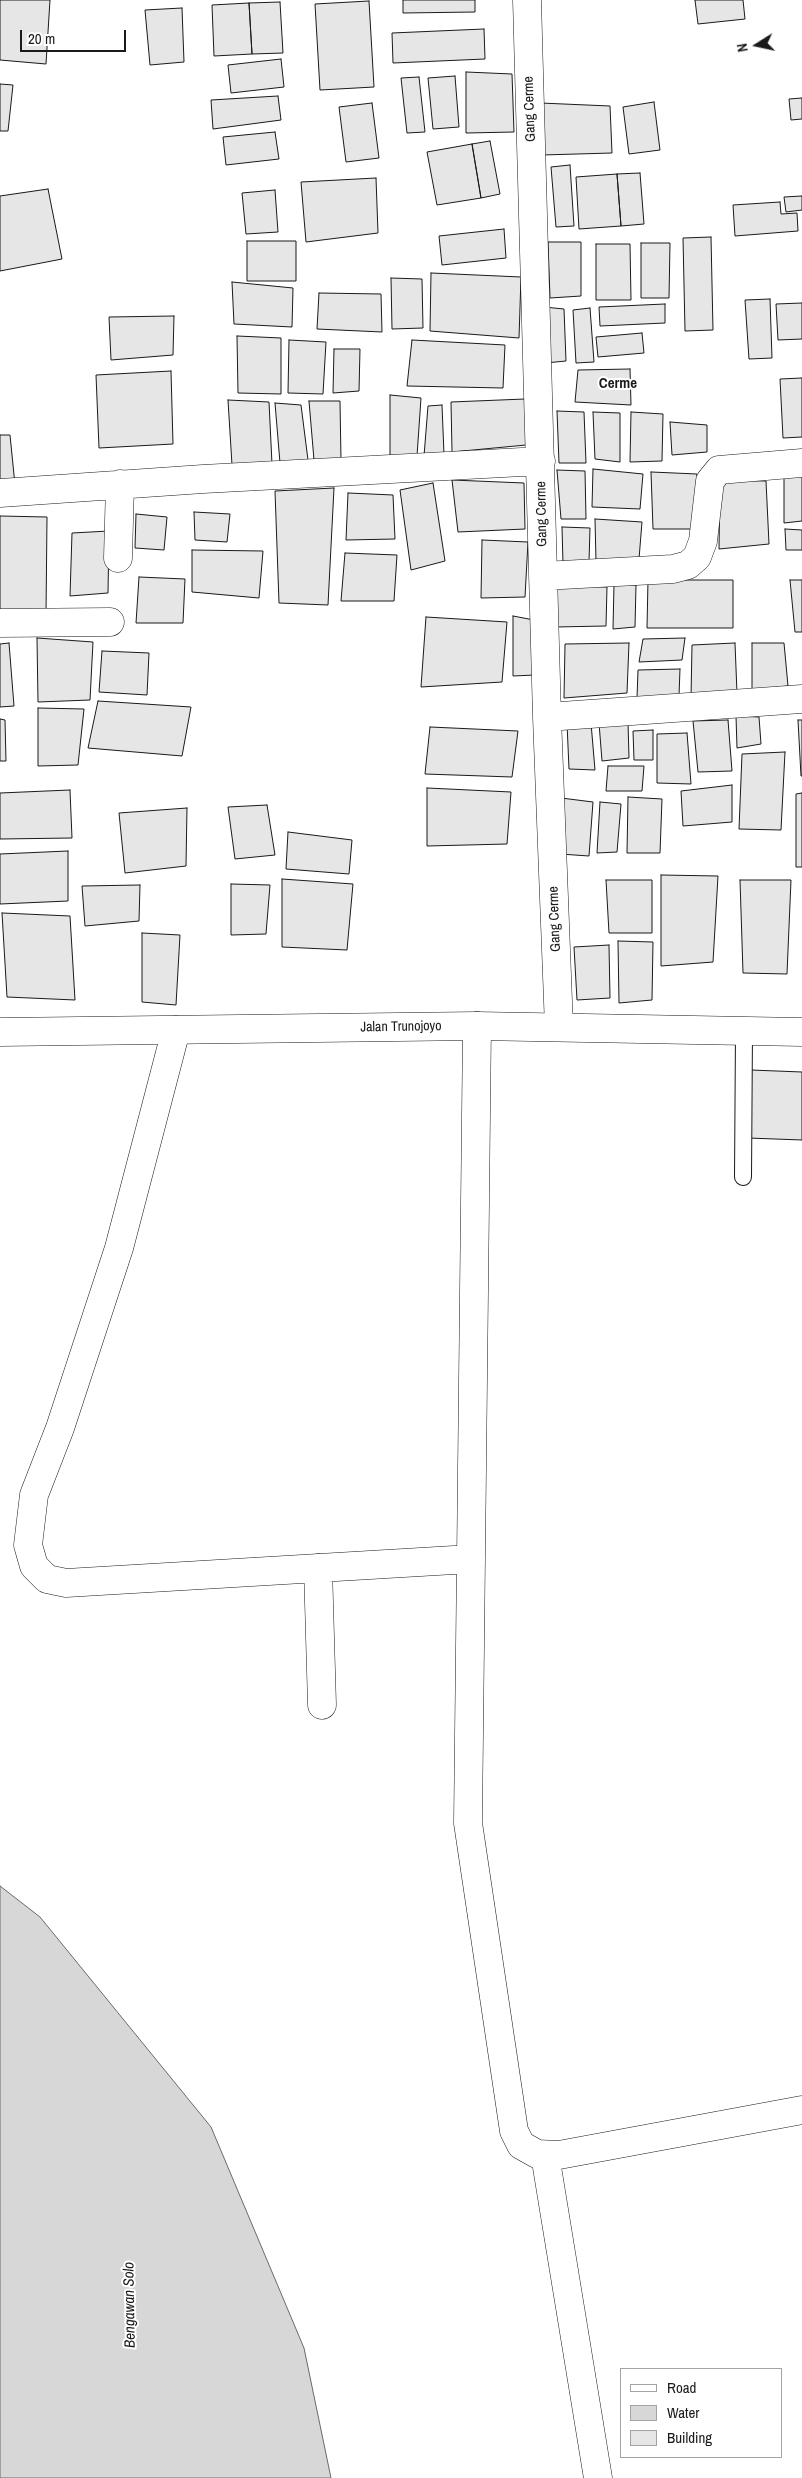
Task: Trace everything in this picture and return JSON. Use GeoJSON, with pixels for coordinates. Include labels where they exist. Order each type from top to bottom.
{"type":"FeatureCollection","features":[{"type":"Feature","properties":{"kind":"street","name":"Gang Cerme"},"geometry":{"type":"LineString","coordinates":[[527,0],[541,460],[546,717],[559,1028]]}},
{"type":"Feature","properties":{"kind":"street"},"geometry":{"type":"LineString","coordinates":[[0,493],[120,484],[541,460]]}},
{"type":"Feature","properties":{"kind":"street"},"geometry":{"type":"LineString","coordinates":[[543,576],[673,569],[688,565],[697,557],[703,541],[710,481],[719,470],[802,463]]}},
{"type":"Feature","properties":{"kind":"street"},"geometry":{"type":"LineString","coordinates":[[118,558],[120,484]]}},
{"type":"Feature","properties":{"kind":"street"},"geometry":{"type":"LineString","coordinates":[[0,623],[110,622]]}},
{"type":"Feature","properties":{"kind":"street"},"geometry":{"type":"LineString","coordinates":[[546,717],[802,699]]}},
{"type":"Feature","properties":{"kind":"street"},"geometry":{"type":"LineString","coordinates":[[477,1026],[468,1823],[514,2132],[521,2145],[537,2154],[558,2155],[802,2110]]}},
{"type":"Feature","properties":{"kind":"street","name":"Jalan Trunojoyo"},"geometry":{"type":"LineString","coordinates":[[0,1032],[477,1026],[802,1032]]}},
{"type":"Feature","properties":{"kind":"street"},"geometry":{"type":"LineString","coordinates":[[176,1030],[119,1248],[60,1428],[34,1495],[28,1545],[34,1566],[47,1579],[66,1583],[471,1559]]}},
{"type":"Feature","properties":{"kind":"street"},"geometry":{"type":"LineString","coordinates":[[318,1568],[322,1705]]}},
{"type":"Feature","properties":{"kind":"street"},"geometry":{"type":"LineString","coordinates":[[545,2155],[598,2478]]}},
{"type":"Feature","properties":{"kind":"lane"},"geometry":{"type":"LineString","coordinates":[[743,1178],[744,1031]]}},
{"type":"Feature","properties":{"kind":"water","name":"Bengawan Solo"},"geometry":{"type":"Polygon","coordinates":[[[0,1886],[40,1917],[211,2127],[304,2348],[331,2478],[0,2478],[0,1886]]]}},
{"type":"Feature","properties":{"kind":"building"},"geometry":{"type":"Polygon","coordinates":[[[0,0],[50,0],[46,64],[0,60],[0,0]]]}},
{"type":"Feature","properties":{"kind":"building"},"geometry":{"type":"Polygon","coordinates":[[[403,0],[475,0],[475,12],[403,13],[403,0]]]}},
{"type":"Feature","properties":{"kind":"building"},"geometry":{"type":"Polygon","coordinates":[[[695,0],[743,0],[745,19],[698,24],[695,0]]]}},
{"type":"Feature","properties":{"kind":"building"},"geometry":{"type":"Polygon","coordinates":[[[369,1],[374,87],[320,90],[315,4],[369,1]]]}},
{"type":"Feature","properties":{"kind":"building"},"geometry":{"type":"Polygon","coordinates":[[[280,2],[283,53],[252,54],[249,3],[280,2]]]}},
{"type":"Feature","properties":{"kind":"building"},"geometry":{"type":"Polygon","coordinates":[[[249,3],[252,54],[214,56],[212,5],[249,3]]]}},
{"type":"Feature","properties":{"kind":"building"},"geometry":{"type":"Polygon","coordinates":[[[182,8],[184,62],[150,65],[145,10],[182,8]]]}},
{"type":"Feature","properties":{"kind":"building"},"geometry":{"type":"Polygon","coordinates":[[[484,29],[485,59],[393,63],[392,33],[484,29]]]}},
{"type":"Feature","properties":{"kind":"building"},"geometry":{"type":"Polygon","coordinates":[[[281,59],[284,87],[231,93],[228,65],[281,59]]]}},
{"type":"Feature","properties":{"kind":"building"},"geometry":{"type":"Polygon","coordinates":[[[466,72],[512,74],[514,132],[466,133],[466,72]]]}},
{"type":"Feature","properties":{"kind":"building"},"geometry":{"type":"Polygon","coordinates":[[[455,76],[459,127],[433,129],[428,78],[455,76]]]}},
{"type":"Feature","properties":{"kind":"building"},"geometry":{"type":"Polygon","coordinates":[[[419,77],[425,132],[407,133],[401,78],[419,77]]]}},
{"type":"Feature","properties":{"kind":"building"},"geometry":{"type":"Polygon","coordinates":[[[0,84],[13,85],[8,131],[0,131],[0,84]]]}},
{"type":"Feature","properties":{"kind":"building"},"geometry":{"type":"Polygon","coordinates":[[[278,96],[281,120],[213,129],[211,100],[278,96]]]}},
{"type":"Feature","properties":{"kind":"building"},"geometry":{"type":"Polygon","coordinates":[[[802,98],[802,119],[791,120],[789,99],[802,98]]]}},
{"type":"Feature","properties":{"kind":"building"},"geometry":{"type":"Polygon","coordinates":[[[654,102],[660,150],[629,154],[623,107],[654,102]]]}},
{"type":"Feature","properties":{"kind":"building"},"geometry":{"type":"Polygon","coordinates":[[[372,103],[379,158],[346,162],[339,107],[372,103]]]}},
{"type":"Feature","properties":{"kind":"building"},"geometry":{"type":"Polygon","coordinates":[[[540,103],[610,106],[612,153],[542,155],[540,103]]]}},
{"type":"Feature","properties":{"kind":"building"},"geometry":{"type":"Polygon","coordinates":[[[275,132],[279,159],[226,165],[223,137],[275,132]]]}},
{"type":"Feature","properties":{"kind":"building"},"geometry":{"type":"Polygon","coordinates":[[[490,141],[500,194],[481,198],[472,144],[490,141]]]}},
{"type":"Feature","properties":{"kind":"building"},"geometry":{"type":"Polygon","coordinates":[[[472,144],[481,198],[437,205],[427,152],[472,144]]]}},
{"type":"Feature","properties":{"kind":"building"},"geometry":{"type":"Polygon","coordinates":[[[570,165],[574,226],[556,227],[551,167],[570,165]]]}},
{"type":"Feature","properties":{"kind":"building"},"geometry":{"type":"Polygon","coordinates":[[[640,173],[644,224],[621,226],[617,174],[640,173]]]}},
{"type":"Feature","properties":{"kind":"building"},"geometry":{"type":"Polygon","coordinates":[[[617,174],[621,226],[579,229],[576,177],[617,174]]]}},
{"type":"Feature","properties":{"kind":"building"},"geometry":{"type":"Polygon","coordinates":[[[376,178],[378,233],[306,242],[301,182],[376,178]]]}},
{"type":"Feature","properties":{"kind":"building"},"geometry":{"type":"Polygon","coordinates":[[[48,189],[62,259],[0,271],[0,196],[48,189]]]}},
{"type":"Feature","properties":{"kind":"building"},"geometry":{"type":"Polygon","coordinates":[[[275,190],[278,232],[246,234],[242,193],[275,190]]]}},
{"type":"Feature","properties":{"kind":"building"},"geometry":{"type":"Polygon","coordinates":[[[802,196],[802,210],[786,212],[784,197],[802,196]]]}},
{"type":"Feature","properties":{"kind":"building"},"geometry":{"type":"Polygon","coordinates":[[[780,202],[781,214],[797,213],[798,231],[735,236],[733,205],[780,202]]]}},
{"type":"Feature","properties":{"kind":"building"},"geometry":{"type":"Polygon","coordinates":[[[504,229],[506,258],[442,265],[439,236],[504,229]]]}},
{"type":"Feature","properties":{"kind":"building"},"geometry":{"type":"Polygon","coordinates":[[[711,237],[713,330],[685,331],[683,238],[711,237]]]}},
{"type":"Feature","properties":{"kind":"building"},"geometry":{"type":"Polygon","coordinates":[[[247,241],[296,241],[296,281],[247,281],[247,241]]]}},
{"type":"Feature","properties":{"kind":"building"},"geometry":{"type":"Polygon","coordinates":[[[548,242],[581,242],[581,296],[550,298],[548,242]]]}},
{"type":"Feature","properties":{"kind":"building"},"geometry":{"type":"Polygon","coordinates":[[[641,243],[670,243],[669,298],[641,298],[641,243]]]}},
{"type":"Feature","properties":{"kind":"building"},"geometry":{"type":"Polygon","coordinates":[[[596,244],[630,244],[631,300],[596,300],[596,244]]]}},
{"type":"Feature","properties":{"kind":"building"},"geometry":{"type":"Polygon","coordinates":[[[431,273],[521,277],[519,338],[430,331],[431,273]]]}},
{"type":"Feature","properties":{"kind":"building"},"geometry":{"type":"Polygon","coordinates":[[[391,278],[422,279],[423,328],[392,329],[391,278]]]}},
{"type":"Feature","properties":{"kind":"building"},"geometry":{"type":"Polygon","coordinates":[[[232,282],[293,288],[292,327],[234,324],[232,282]]]}},
{"type":"Feature","properties":{"kind":"building"},"geometry":{"type":"Polygon","coordinates":[[[319,293],[381,294],[382,332],[317,329],[319,293]]]}},
{"type":"Feature","properties":{"kind":"building"},"geometry":{"type":"Polygon","coordinates":[[[770,299],[772,358],[749,359],[745,300],[770,299]]]}},
{"type":"Feature","properties":{"kind":"building"},"geometry":{"type":"Polygon","coordinates":[[[802,303],[802,339],[778,340],[776,304],[802,303]]]}},
{"type":"Feature","properties":{"kind":"building"},"geometry":{"type":"Polygon","coordinates":[[[665,304],[665,323],[600,326],[599,307],[665,304]]]}},
{"type":"Feature","properties":{"kind":"building"},"geometry":{"type":"Polygon","coordinates":[[[544,307],[564,309],[566,361],[545,363],[544,307]]]}},
{"type":"Feature","properties":{"kind":"building"},"geometry":{"type":"Polygon","coordinates":[[[590,308],[594,362],[576,363],[573,310],[590,308]]]}},
{"type":"Feature","properties":{"kind":"building"},"geometry":{"type":"Polygon","coordinates":[[[174,316],[173,355],[111,360],[109,317],[174,316]]]}},
{"type":"Feature","properties":{"kind":"building"},"geometry":{"type":"Polygon","coordinates":[[[642,333],[644,353],[598,357],[596,337],[642,333]]]}},
{"type":"Feature","properties":{"kind":"building"},"geometry":{"type":"Polygon","coordinates":[[[237,336],[281,338],[281,394],[238,393],[237,336]]]}},
{"type":"Feature","properties":{"kind":"building"},"geometry":{"type":"Polygon","coordinates":[[[289,340],[326,342],[323,394],[288,393],[289,340]]]}},
{"type":"Feature","properties":{"kind":"building"},"geometry":{"type":"Polygon","coordinates":[[[412,340],[505,345],[503,388],[407,386],[412,340]]]}},
{"type":"Feature","properties":{"kind":"building"},"geometry":{"type":"Polygon","coordinates":[[[334,349],[360,349],[359,391],[333,393],[334,349]]]}},
{"type":"Feature","properties":{"kind":"building"},"geometry":{"type":"Polygon","coordinates":[[[630,369],[631,405],[575,402],[578,370],[630,369]]]}},
{"type":"Feature","properties":{"kind":"building"},"geometry":{"type":"Polygon","coordinates":[[[171,371],[173,444],[99,448],[96,375],[171,371]]]}},
{"type":"Feature","properties":{"kind":"building"},"geometry":{"type":"Polygon","coordinates":[[[802,378],[802,437],[783,438],[780,379],[802,378]]]}},
{"type":"Feature","properties":{"kind":"building"},"geometry":{"type":"Polygon","coordinates":[[[390,395],[421,398],[417,456],[390,457],[390,395]]]}},
{"type":"Feature","properties":{"kind":"building"},"geometry":{"type":"Polygon","coordinates":[[[525,399],[526,445],[452,452],[451,402],[525,399]]]}},
{"type":"Feature","properties":{"kind":"building"},"geometry":{"type":"Polygon","coordinates":[[[228,400],[269,402],[272,464],[232,465],[228,400]]]}},
{"type":"Feature","properties":{"kind":"building"},"geometry":{"type":"Polygon","coordinates":[[[309,401],[340,401],[341,461],[314,460],[309,401]]]}},
{"type":"Feature","properties":{"kind":"building"},"geometry":{"type":"Polygon","coordinates":[[[275,403],[301,405],[308,460],[280,463],[275,403]]]}},
{"type":"Feature","properties":{"kind":"building"},"geometry":{"type":"Polygon","coordinates":[[[442,405],[444,454],[424,456],[428,406],[442,405]]]}},
{"type":"Feature","properties":{"kind":"building"},"geometry":{"type":"Polygon","coordinates":[[[557,411],[584,412],[586,463],[559,463],[557,411]]]}},
{"type":"Feature","properties":{"kind":"building"},"geometry":{"type":"Polygon","coordinates":[[[593,412],[620,413],[620,462],[595,459],[593,412]]]}},
{"type":"Feature","properties":{"kind":"building"},"geometry":{"type":"Polygon","coordinates":[[[631,412],[663,414],[662,461],[630,462],[631,412]]]}},
{"type":"Feature","properties":{"kind":"building"},"geometry":{"type":"Polygon","coordinates":[[[670,422],[707,425],[707,452],[672,455],[670,422]]]}},
{"type":"Feature","properties":{"kind":"building"},"geometry":{"type":"Polygon","coordinates":[[[0,435],[10,435],[15,485],[0,486],[0,435]]]}},
{"type":"Feature","properties":{"kind":"building"},"geometry":{"type":"Polygon","coordinates":[[[593,469],[643,474],[640,509],[592,507],[593,469]]]}},
{"type":"Feature","properties":{"kind":"building"},"geometry":{"type":"Polygon","coordinates":[[[557,470],[585,471],[586,519],[561,519],[557,470]]]}},
{"type":"Feature","properties":{"kind":"building"},"geometry":{"type":"Polygon","coordinates":[[[651,472],[697,474],[693,529],[653,529],[651,472]]]}},
{"type":"Feature","properties":{"kind":"building"},"geometry":{"type":"Polygon","coordinates":[[[784,475],[802,475],[802,521],[784,523],[784,475]]]}},
{"type":"Feature","properties":{"kind":"building"},"geometry":{"type":"Polygon","coordinates":[[[452,480],[524,483],[525,529],[458,532],[452,480]]]}},
{"type":"Feature","properties":{"kind":"building"},"geometry":{"type":"Polygon","coordinates":[[[720,480],[766,481],[769,544],[719,549],[720,480]]]}},
{"type":"Feature","properties":{"kind":"building"},"geometry":{"type":"Polygon","coordinates":[[[433,483],[445,561],[411,570],[400,490],[433,483]]]}},
{"type":"Feature","properties":{"kind":"building"},"geometry":{"type":"Polygon","coordinates":[[[334,488],[328,605],[279,603],[275,491],[334,488]]]}},
{"type":"Feature","properties":{"kind":"building"},"geometry":{"type":"Polygon","coordinates":[[[348,493],[393,495],[395,539],[346,540],[348,493]]]}},
{"type":"Feature","properties":{"kind":"building"},"geometry":{"type":"Polygon","coordinates":[[[194,512],[230,514],[227,542],[195,540],[194,512]]]}},
{"type":"Feature","properties":{"kind":"building"},"geometry":{"type":"Polygon","coordinates":[[[136,514],[167,517],[164,550],[135,548],[136,514]]]}},
{"type":"Feature","properties":{"kind":"building"},"geometry":{"type":"Polygon","coordinates":[[[0,516],[47,517],[46,615],[0,615],[0,516]]]}},
{"type":"Feature","properties":{"kind":"building"},"geometry":{"type":"Polygon","coordinates":[[[595,519],[642,522],[639,559],[596,562],[595,519]]]}},
{"type":"Feature","properties":{"kind":"building"},"geometry":{"type":"Polygon","coordinates":[[[562,527],[590,528],[589,562],[563,564],[562,527]]]}},
{"type":"Feature","properties":{"kind":"building"},"geometry":{"type":"Polygon","coordinates":[[[785,529],[802,530],[802,550],[786,550],[785,529]]]}},
{"type":"Feature","properties":{"kind":"building"},"geometry":{"type":"Polygon","coordinates":[[[109,531],[108,593],[70,596],[72,533],[109,531]]]}},
{"type":"Feature","properties":{"kind":"building"},"geometry":{"type":"Polygon","coordinates":[[[482,540],[528,542],[525,597],[481,598],[482,540]]]}},
{"type":"Feature","properties":{"kind":"building"},"geometry":{"type":"Polygon","coordinates":[[[192,550],[263,551],[259,598],[192,592],[192,550]]]}},
{"type":"Feature","properties":{"kind":"building"},"geometry":{"type":"Polygon","coordinates":[[[345,553],[397,555],[394,601],[341,601],[345,553]]]}},
{"type":"Feature","properties":{"kind":"building"},"geometry":{"type":"Polygon","coordinates":[[[139,577],[185,579],[183,623],[136,623],[139,577]]]}},
{"type":"Feature","properties":{"kind":"building"},"geometry":{"type":"Polygon","coordinates":[[[648,580],[733,580],[733,628],[647,628],[648,580]]]}},
{"type":"Feature","properties":{"kind":"building"},"geometry":{"type":"Polygon","coordinates":[[[790,580],[802,580],[802,632],[795,632],[790,580]]]}},
{"type":"Feature","properties":{"kind":"building"},"geometry":{"type":"Polygon","coordinates":[[[614,584],[636,585],[635,627],[613,629],[614,584]]]}},
{"type":"Feature","properties":{"kind":"building"},"geometry":{"type":"Polygon","coordinates":[[[553,585],[607,587],[606,626],[555,627],[553,585]]]}},
{"type":"Feature","properties":{"kind":"building"},"geometry":{"type":"Polygon","coordinates":[[[513,616],[534,620],[535,675],[513,676],[513,616]]]}},
{"type":"Feature","properties":{"kind":"building"},"geometry":{"type":"Polygon","coordinates":[[[426,617],[507,622],[502,682],[421,687],[426,617]]]}},
{"type":"Feature","properties":{"kind":"building"},"geometry":{"type":"Polygon","coordinates":[[[37,638],[93,642],[90,700],[38,702],[37,638]]]}},
{"type":"Feature","properties":{"kind":"building"},"geometry":{"type":"Polygon","coordinates":[[[685,638],[682,660],[639,662],[643,639],[685,638]]]}},
{"type":"Feature","properties":{"kind":"building"},"geometry":{"type":"Polygon","coordinates":[[[9,643],[14,706],[0,707],[0,644],[9,643]]]}},
{"type":"Feature","properties":{"kind":"building"},"geometry":{"type":"Polygon","coordinates":[[[629,643],[627,693],[564,698],[565,644],[629,643]]]}},
{"type":"Feature","properties":{"kind":"building"},"geometry":{"type":"Polygon","coordinates":[[[735,643],[737,693],[691,698],[692,645],[735,643]]]}},
{"type":"Feature","properties":{"kind":"building"},"geometry":{"type":"Polygon","coordinates":[[[752,643],[784,643],[788,686],[752,690],[752,643]]]}},
{"type":"Feature","properties":{"kind":"building"},"geometry":{"type":"Polygon","coordinates":[[[102,651],[149,653],[147,695],[99,692],[102,651]]]}},
{"type":"Feature","properties":{"kind":"building"},"geometry":{"type":"Polygon","coordinates":[[[680,669],[679,696],[637,698],[638,670],[680,669]]]}},
{"type":"Feature","properties":{"kind":"building"},"geometry":{"type":"Polygon","coordinates":[[[98,701],[191,707],[182,756],[88,748],[98,701]]]}},
{"type":"Feature","properties":{"kind":"building"},"geometry":{"type":"Polygon","coordinates":[[[38,708],[84,709],[78,765],[38,766],[38,708]]]}},
{"type":"Feature","properties":{"kind":"building"},"geometry":{"type":"Polygon","coordinates":[[[736,716],[759,717],[761,744],[737,748],[736,716]]]}},
{"type":"Feature","properties":{"kind":"building"},"geometry":{"type":"Polygon","coordinates":[[[0,719],[5,720],[6,761],[0,761],[0,719]]]}},
{"type":"Feature","properties":{"kind":"building"},"geometry":{"type":"Polygon","coordinates":[[[728,720],[732,771],[698,772],[693,721],[728,720]]]}},
{"type":"Feature","properties":{"kind":"building"},"geometry":{"type":"Polygon","coordinates":[[[798,720],[802,720],[802,776],[801,776],[798,720]]]}},
{"type":"Feature","properties":{"kind":"building"},"geometry":{"type":"Polygon","coordinates":[[[628,722],[629,758],[602,761],[599,723],[628,722]]]}},
{"type":"Feature","properties":{"kind":"building"},"geometry":{"type":"Polygon","coordinates":[[[567,723],[591,723],[595,770],[569,769],[567,723]]]}},
{"type":"Feature","properties":{"kind":"building"},"geometry":{"type":"Polygon","coordinates":[[[430,727],[518,731],[512,777],[425,774],[430,727]]]}},
{"type":"Feature","properties":{"kind":"building"},"geometry":{"type":"Polygon","coordinates":[[[653,730],[653,760],[634,760],[633,731],[653,730]]]}},
{"type":"Feature","properties":{"kind":"building"},"geometry":{"type":"Polygon","coordinates":[[[687,733],[691,784],[657,783],[657,734],[687,733]]]}},
{"type":"Feature","properties":{"kind":"building"},"geometry":{"type":"Polygon","coordinates":[[[785,752],[781,830],[739,829],[742,754],[785,752]]]}},
{"type":"Feature","properties":{"kind":"building"},"geometry":{"type":"Polygon","coordinates":[[[608,766],[644,766],[642,791],[606,791],[608,766]]]}},
{"type":"Feature","properties":{"kind":"building"},"geometry":{"type":"Polygon","coordinates":[[[732,785],[732,822],[683,826],[681,791],[732,785]]]}},
{"type":"Feature","properties":{"kind":"building"},"geometry":{"type":"Polygon","coordinates":[[[427,788],[511,792],[507,844],[427,846],[427,788]]]}},
{"type":"Feature","properties":{"kind":"building"},"geometry":{"type":"Polygon","coordinates":[[[70,790],[72,838],[0,839],[0,793],[70,790]]]}},
{"type":"Feature","properties":{"kind":"building"},"geometry":{"type":"Polygon","coordinates":[[[802,793],[802,867],[796,867],[796,794],[802,793]]]}},
{"type":"Feature","properties":{"kind":"building"},"geometry":{"type":"Polygon","coordinates":[[[628,797],[662,799],[660,853],[627,853],[628,797]]]}},
{"type":"Feature","properties":{"kind":"building"},"geometry":{"type":"Polygon","coordinates":[[[561,798],[593,802],[589,856],[560,854],[561,798]]]}},
{"type":"Feature","properties":{"kind":"building"},"geometry":{"type":"Polygon","coordinates":[[[600,802],[621,804],[617,852],[597,853],[600,802]]]}},
{"type":"Feature","properties":{"kind":"building"},"geometry":{"type":"Polygon","coordinates":[[[267,805],[275,855],[235,859],[228,807],[267,805]]]}},
{"type":"Feature","properties":{"kind":"building"},"geometry":{"type":"Polygon","coordinates":[[[187,808],[186,866],[125,873],[119,813],[187,808]]]}},
{"type":"Feature","properties":{"kind":"building"},"geometry":{"type":"Polygon","coordinates":[[[288,832],[352,840],[349,874],[286,869],[288,832]]]}},
{"type":"Feature","properties":{"kind":"building"},"geometry":{"type":"Polygon","coordinates":[[[68,851],[68,901],[0,904],[0,854],[68,851]]]}},
{"type":"Feature","properties":{"kind":"building"},"geometry":{"type":"Polygon","coordinates":[[[661,875],[718,876],[713,962],[661,966],[661,875]]]}},
{"type":"Feature","properties":{"kind":"building"},"geometry":{"type":"Polygon","coordinates":[[[282,879],[353,884],[347,950],[282,947],[282,879]]]}},
{"type":"Feature","properties":{"kind":"building"},"geometry":{"type":"Polygon","coordinates":[[[606,880],[652,880],[652,933],[609,933],[606,880]]]}},
{"type":"Feature","properties":{"kind":"building"},"geometry":{"type":"Polygon","coordinates":[[[740,880],[791,880],[787,974],[743,973],[740,880]]]}},
{"type":"Feature","properties":{"kind":"building"},"geometry":{"type":"Polygon","coordinates":[[[231,884],[270,885],[266,934],[231,935],[231,884]]]}},
{"type":"Feature","properties":{"kind":"building"},"geometry":{"type":"Polygon","coordinates":[[[140,885],[139,921],[85,926],[82,886],[140,885]]]}},
{"type":"Feature","properties":{"kind":"building"},"geometry":{"type":"Polygon","coordinates":[[[2,913],[70,916],[75,1000],[7,997],[2,913]]]}},
{"type":"Feature","properties":{"kind":"building"},"geometry":{"type":"Polygon","coordinates":[[[142,933],[180,935],[176,1005],[142,1002],[142,933]]]}},
{"type":"Feature","properties":{"kind":"building"},"geometry":{"type":"Polygon","coordinates":[[[618,941],[653,942],[652,1000],[619,1003],[618,941]]]}},
{"type":"Feature","properties":{"kind":"building"},"geometry":{"type":"Polygon","coordinates":[[[609,945],[610,998],[577,1000],[574,947],[609,945]]]}},
{"type":"Feature","properties":{"kind":"building"},"geometry":{"type":"Polygon","coordinates":[[[751,1070],[802,1072],[802,1140],[748,1138],[751,1070]]]}},
{"type":"Feature","properties":{"kind":"district","name":"Cerme"},"geometry":{"type":"Point","coordinates":[618,384]}}]}
